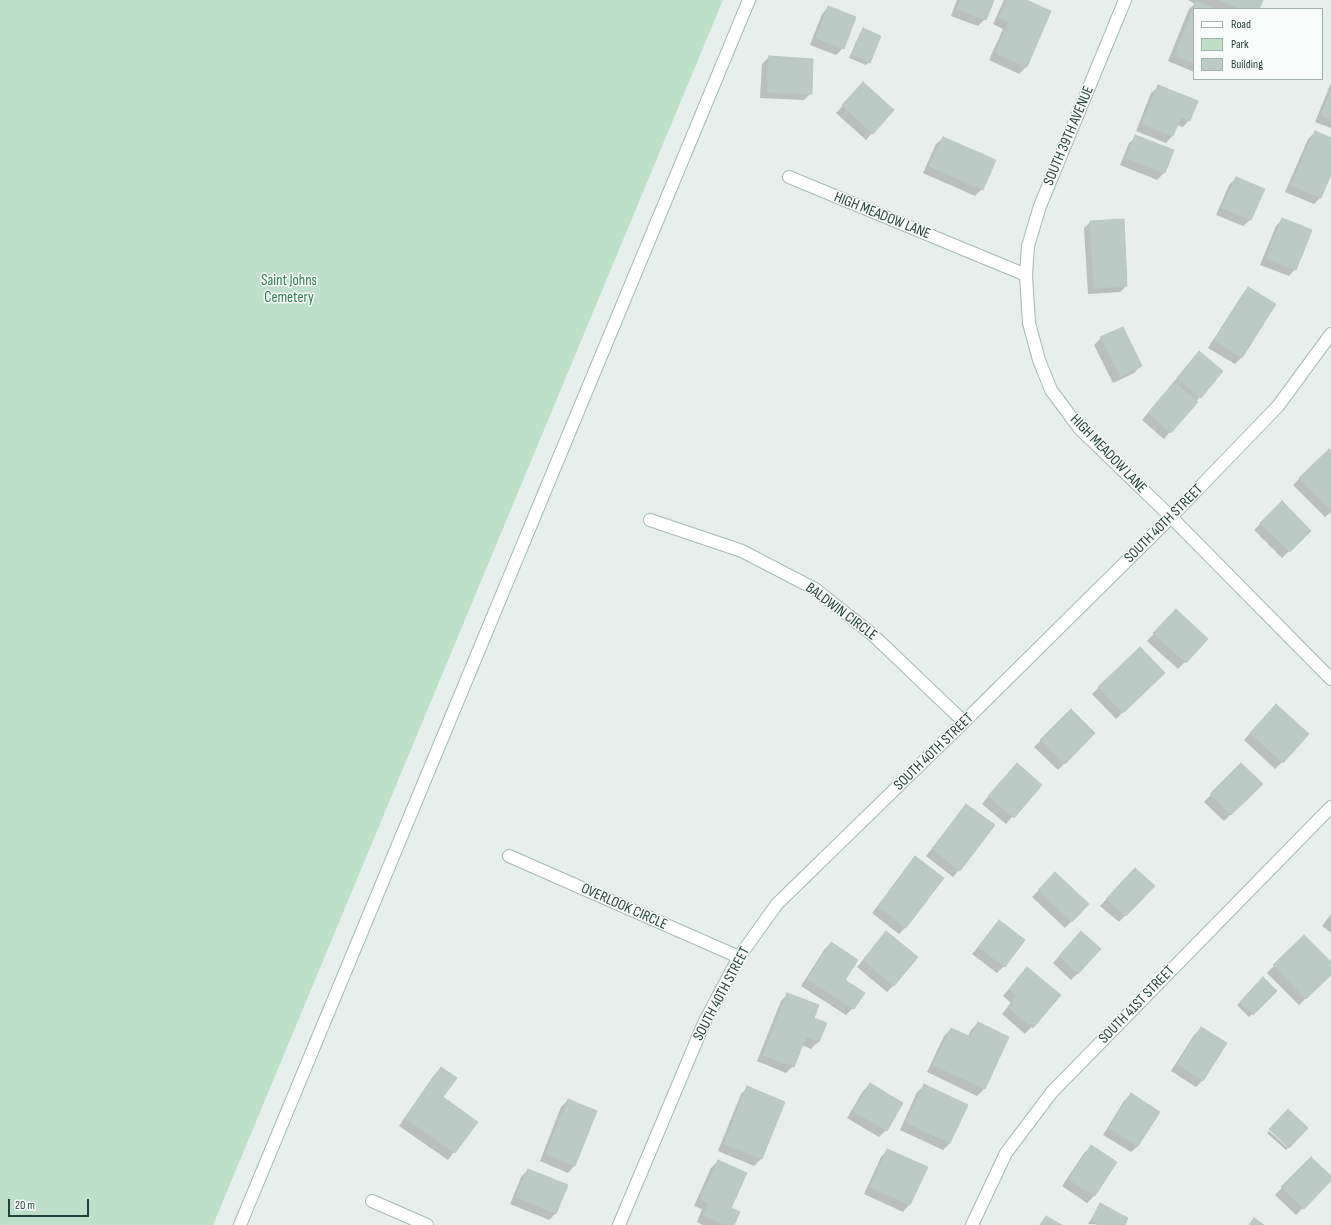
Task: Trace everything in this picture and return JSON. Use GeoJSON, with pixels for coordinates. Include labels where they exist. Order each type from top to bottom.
{"type":"FeatureCollection","features":[{"type":"Feature","properties":{"kind":"street"},"geometry":{"type":"LineString","coordinates":[[240,1225],[749,0]]}},
{"type":"Feature","properties":{"kind":"street","name":"SOUTH 39TH AVENUE"},"geometry":{"type":"LineString","coordinates":[[1026,275],[1028,246],[1040,206],[1125,0]]}},
{"type":"Feature","properties":{"kind":"street","name":"HIGH MEADOW LANE"},"geometry":{"type":"LineString","coordinates":[[789,177],[1026,275],[1029,323],[1039,360],[1051,390],[1080,429],[1171,517],[1331,679]]}},
{"type":"Feature","properties":{"kind":"street","name":"SOUTH 40TH STREET"},"geometry":{"type":"LineString","coordinates":[[619,1225],[704,1023],[739,957],[777,904],[1171,517],[1278,406],[1331,334]]}},
{"type":"Feature","properties":{"kind":"street","name":"BALDWIN CIRCLE"},"geometry":{"type":"LineString","coordinates":[[650,520],[742,551],[815,589],[873,635],[964,722]]}},
{"type":"Feature","properties":{"kind":"street","name":"SOUTH 41ST STREET"},"geometry":{"type":"LineString","coordinates":[[972,1225],[1006,1153],[1052,1092],[1331,807]]}},
{"type":"Feature","properties":{"kind":"street","name":"OVERLOOK CIRCLE"},"geometry":{"type":"LineString","coordinates":[[509,856],[739,957]]}},
{"type":"Feature","properties":{"kind":"street"},"geometry":{"type":"LineString","coordinates":[[372,1201],[427,1225]]}},
{"type":"Feature","properties":{"kind":"green space","name":"Saint Johns Cemetery"},"geometry":{"type":"Polygon","coordinates":[[[0,0],[723,0],[213,1225],[0,1225],[0,0]]]}},
{"type":"Feature","properties":{"kind":"building"},"geometry":{"type":"Polygon","coordinates":[[[961,0],[994,0],[986,20],[957,9],[961,0]]]}},
{"type":"Feature","properties":{"kind":"building"},"geometry":{"type":"Polygon","coordinates":[[[1007,0],[1026,0],[1051,11],[1027,67],[995,53],[1009,22],[999,18],[1007,0]]]}},
{"type":"Feature","properties":{"kind":"building"},"geometry":{"type":"Polygon","coordinates":[[[1220,0],[1263,0],[1259,8],[1238,8],[1220,0]]]}},
{"type":"Feature","properties":{"kind":"building"},"geometry":{"type":"Polygon","coordinates":[[[1196,1],[1213,8],[1193,8],[1196,1]]]}},
{"type":"Feature","properties":{"kind":"building"},"geometry":{"type":"Polygon","coordinates":[[[828,6],[856,17],[844,49],[816,38],[828,6]]]}},
{"type":"Feature","properties":{"kind":"building"},"geometry":{"type":"Polygon","coordinates":[[[1193,9],[1193,63],[1175,55],[1193,9]]]}},
{"type":"Feature","properties":{"kind":"building"},"geometry":{"type":"Polygon","coordinates":[[[863,28],[881,36],[870,63],[852,55],[863,28]]]}},
{"type":"Feature","properties":{"kind":"building"},"geometry":{"type":"Polygon","coordinates":[[[769,56],[813,59],[812,94],[767,92],[769,56]]]}},
{"type":"Feature","properties":{"kind":"building"},"geometry":{"type":"Polygon","coordinates":[[[863,82],[894,110],[873,134],[842,105],[863,82]]]}},
{"type":"Feature","properties":{"kind":"building"},"geometry":{"type":"Polygon","coordinates":[[[1158,85],[1198,101],[1190,121],[1181,117],[1173,136],[1142,124],[1158,85]]]}},
{"type":"Feature","properties":{"kind":"building"},"geometry":{"type":"Polygon","coordinates":[[[1331,90],[1331,119],[1321,115],[1331,90]]]}},
{"type":"Feature","properties":{"kind":"building"},"geometry":{"type":"Polygon","coordinates":[[[1315,131],[1331,138],[1331,175],[1321,198],[1291,185],[1315,131]]]}},
{"type":"Feature","properties":{"kind":"building"},"geometry":{"type":"Polygon","coordinates":[[[1135,135],[1174,150],[1165,173],[1126,158],[1135,135]]]}},
{"type":"Feature","properties":{"kind":"building"},"geometry":{"type":"Polygon","coordinates":[[[943,137],[996,160],[983,190],[929,166],[943,137]]]}},
{"type":"Feature","properties":{"kind":"building"},"geometry":{"type":"Polygon","coordinates":[[[1236,177],[1265,189],[1251,220],[1222,208],[1236,177]]]}},
{"type":"Feature","properties":{"kind":"building"},"geometry":{"type":"Polygon","coordinates":[[[1282,218],[1312,230],[1296,270],[1266,258],[1282,218]]]}},
{"type":"Feature","properties":{"kind":"building"},"geometry":{"type":"Polygon","coordinates":[[[1124,219],[1127,286],[1094,288],[1090,221],[1124,219]]]}},
{"type":"Feature","properties":{"kind":"building"},"geometry":{"type":"Polygon","coordinates":[[[1248,287],[1276,304],[1242,358],[1214,340],[1248,287]]]}},
{"type":"Feature","properties":{"kind":"building"},"geometry":{"type":"Polygon","coordinates":[[[1123,327],[1142,366],[1120,377],[1100,337],[1123,327]]]}},
{"type":"Feature","properties":{"kind":"building"},"geometry":{"type":"Polygon","coordinates":[[[1199,351],[1223,371],[1201,398],[1177,378],[1199,351]]]}},
{"type":"Feature","properties":{"kind":"building"},"geometry":{"type":"Polygon","coordinates":[[[1174,382],[1198,402],[1171,433],[1148,413],[1174,382]]]}},
{"type":"Feature","properties":{"kind":"building"},"geometry":{"type":"Polygon","coordinates":[[[1329,449],[1331,451],[1331,510],[1299,478],[1329,449]]]}},
{"type":"Feature","properties":{"kind":"building"},"geometry":{"type":"Polygon","coordinates":[[[1282,501],[1311,531],[1290,552],[1260,523],[1282,501]]]}},
{"type":"Feature","properties":{"kind":"building"},"geometry":{"type":"Polygon","coordinates":[[[1176,609],[1208,639],[1186,663],[1153,633],[1176,609]]]}},
{"type":"Feature","properties":{"kind":"building"},"geometry":{"type":"Polygon","coordinates":[[[1140,647],[1165,673],[1123,713],[1098,687],[1140,647]]]}},
{"type":"Feature","properties":{"kind":"building"},"geometry":{"type":"Polygon","coordinates":[[[1276,704],[1309,734],[1283,763],[1250,733],[1276,704]]]}},
{"type":"Feature","properties":{"kind":"building"},"geometry":{"type":"Polygon","coordinates":[[[1071,709],[1095,733],[1065,764],[1040,740],[1071,709]]]}},
{"type":"Feature","properties":{"kind":"building"},"geometry":{"type":"Polygon","coordinates":[[[1017,763],[1042,785],[1014,818],[988,796],[1017,763]]]}},
{"type":"Feature","properties":{"kind":"building"},"geometry":{"type":"Polygon","coordinates":[[[1241,763],[1263,784],[1231,815],[1210,794],[1241,763]]]}},
{"type":"Feature","properties":{"kind":"building"},"geometry":{"type":"Polygon","coordinates":[[[966,804],[995,825],[960,871],[932,849],[966,804]]]}},
{"type":"Feature","properties":{"kind":"building"},"geometry":{"type":"Polygon","coordinates":[[[915,856],[944,878],[906,928],[878,906],[915,856]]]}},
{"type":"Feature","properties":{"kind":"building"},"geometry":{"type":"Polygon","coordinates":[[[1135,868],[1155,886],[1126,916],[1106,899],[1135,868]]]}},
{"type":"Feature","properties":{"kind":"building"},"geometry":{"type":"Polygon","coordinates":[[[1055,872],[1089,904],[1072,922],[1038,890],[1055,872]]]}},
{"type":"Feature","properties":{"kind":"building"},"geometry":{"type":"Polygon","coordinates":[[[999,920],[1025,940],[1005,967],[978,947],[999,920]]]}},
{"type":"Feature","properties":{"kind":"building"},"geometry":{"type":"Polygon","coordinates":[[[886,931],[918,957],[894,986],[863,960],[886,931]]]}},
{"type":"Feature","properties":{"kind":"building"},"geometry":{"type":"Polygon","coordinates":[[[1081,931],[1101,949],[1078,974],[1059,956],[1081,931]]]}},
{"type":"Feature","properties":{"kind":"building"},"geometry":{"type":"Polygon","coordinates":[[[1304,935],[1331,962],[1331,975],[1306,999],[1273,965],[1304,935]]]}},
{"type":"Feature","properties":{"kind":"building"},"geometry":{"type":"Polygon","coordinates":[[[831,942],[858,960],[845,980],[865,993],[854,1009],[807,979],[831,942]]]}},
{"type":"Feature","properties":{"kind":"building"},"geometry":{"type":"Polygon","coordinates":[[[1027,967],[1061,995],[1033,1028],[1008,1007],[1017,996],[1009,989],[1027,967]]]}},
{"type":"Feature","properties":{"kind":"building"},"geometry":{"type":"Polygon","coordinates":[[[1263,977],[1277,991],[1253,1015],[1240,1002],[1263,977]]]}},
{"type":"Feature","properties":{"kind":"building"},"geometry":{"type":"Polygon","coordinates":[[[787,993],[819,1005],[814,1018],[827,1023],[819,1042],[806,1037],[794,1067],[763,1055],[787,993]]]}},
{"type":"Feature","properties":{"kind":"building"},"geometry":{"type":"Polygon","coordinates":[[[978,1022],[1009,1037],[985,1089],[933,1065],[951,1028],[971,1037],[978,1022]]]}},
{"type":"Feature","properties":{"kind":"building"},"geometry":{"type":"Polygon","coordinates":[[[1201,1027],[1227,1043],[1203,1081],[1177,1064],[1201,1027]]]}},
{"type":"Feature","properties":{"kind":"building"},"geometry":{"type":"Polygon","coordinates":[[[441,1067],[457,1078],[443,1097],[478,1122],[455,1153],[405,1118],[441,1067]]]}},
{"type":"Feature","properties":{"kind":"building"},"geometry":{"type":"Polygon","coordinates":[[[870,1083],[903,1103],[887,1131],[853,1111],[870,1083]]]}},
{"type":"Feature","properties":{"kind":"building"},"geometry":{"type":"Polygon","coordinates":[[[924,1084],[968,1105],[950,1143],[906,1123],[924,1084]]]}},
{"type":"Feature","properties":{"kind":"building"},"geometry":{"type":"Polygon","coordinates":[[[747,1086],[785,1102],[762,1159],[724,1144],[747,1086]]]}},
{"type":"Feature","properties":{"kind":"building"},"geometry":{"type":"Polygon","coordinates":[[[1131,1093],[1160,1112],[1138,1146],[1109,1128],[1131,1093]]]}},
{"type":"Feature","properties":{"kind":"building"},"geometry":{"type":"Polygon","coordinates":[[[568,1099],[597,1111],[575,1166],[546,1154],[568,1099]]]}},
{"type":"Feature","properties":{"kind":"building"},"geometry":{"type":"Polygon","coordinates":[[[1288,1109],[1308,1128],[1289,1148],[1269,1129],[1288,1109]]]}},
{"type":"Feature","properties":{"kind":"building"},"geometry":{"type":"Polygon","coordinates":[[[1091,1145],[1117,1162],[1095,1196],[1068,1179],[1091,1145]]]}},
{"type":"Feature","properties":{"kind":"building"},"geometry":{"type":"Polygon","coordinates":[[[887,1149],[928,1167],[910,1205],[870,1187],[887,1149]]]}},
{"type":"Feature","properties":{"kind":"building"},"geometry":{"type":"Polygon","coordinates":[[[1311,1157],[1331,1176],[1331,1181],[1304,1209],[1281,1187],[1311,1157]]]}},
{"type":"Feature","properties":{"kind":"building"},"geometry":{"type":"Polygon","coordinates":[[[718,1160],[747,1173],[731,1208],[740,1212],[734,1225],[725,1225],[703,1215],[709,1203],[700,1199],[718,1160]]]}},
{"type":"Feature","properties":{"kind":"building"},"geometry":{"type":"Polygon","coordinates":[[[528,1169],[568,1185],[556,1214],[516,1197],[528,1169]]]}},
{"type":"Feature","properties":{"kind":"building"},"geometry":{"type":"Polygon","coordinates":[[[1100,1203],[1128,1218],[1125,1225],[1098,1225],[1091,1221],[1100,1203]]]}},
{"type":"Feature","properties":{"kind":"building"},"geometry":{"type":"Polygon","coordinates":[[[1046,1216],[1062,1225],[1040,1225],[1046,1216]]]}},
{"type":"Feature","properties":{"kind":"building"},"geometry":{"type":"Polygon","coordinates":[[[1254,1218],[1264,1225],[1249,1225],[1254,1218]]]}}]}
